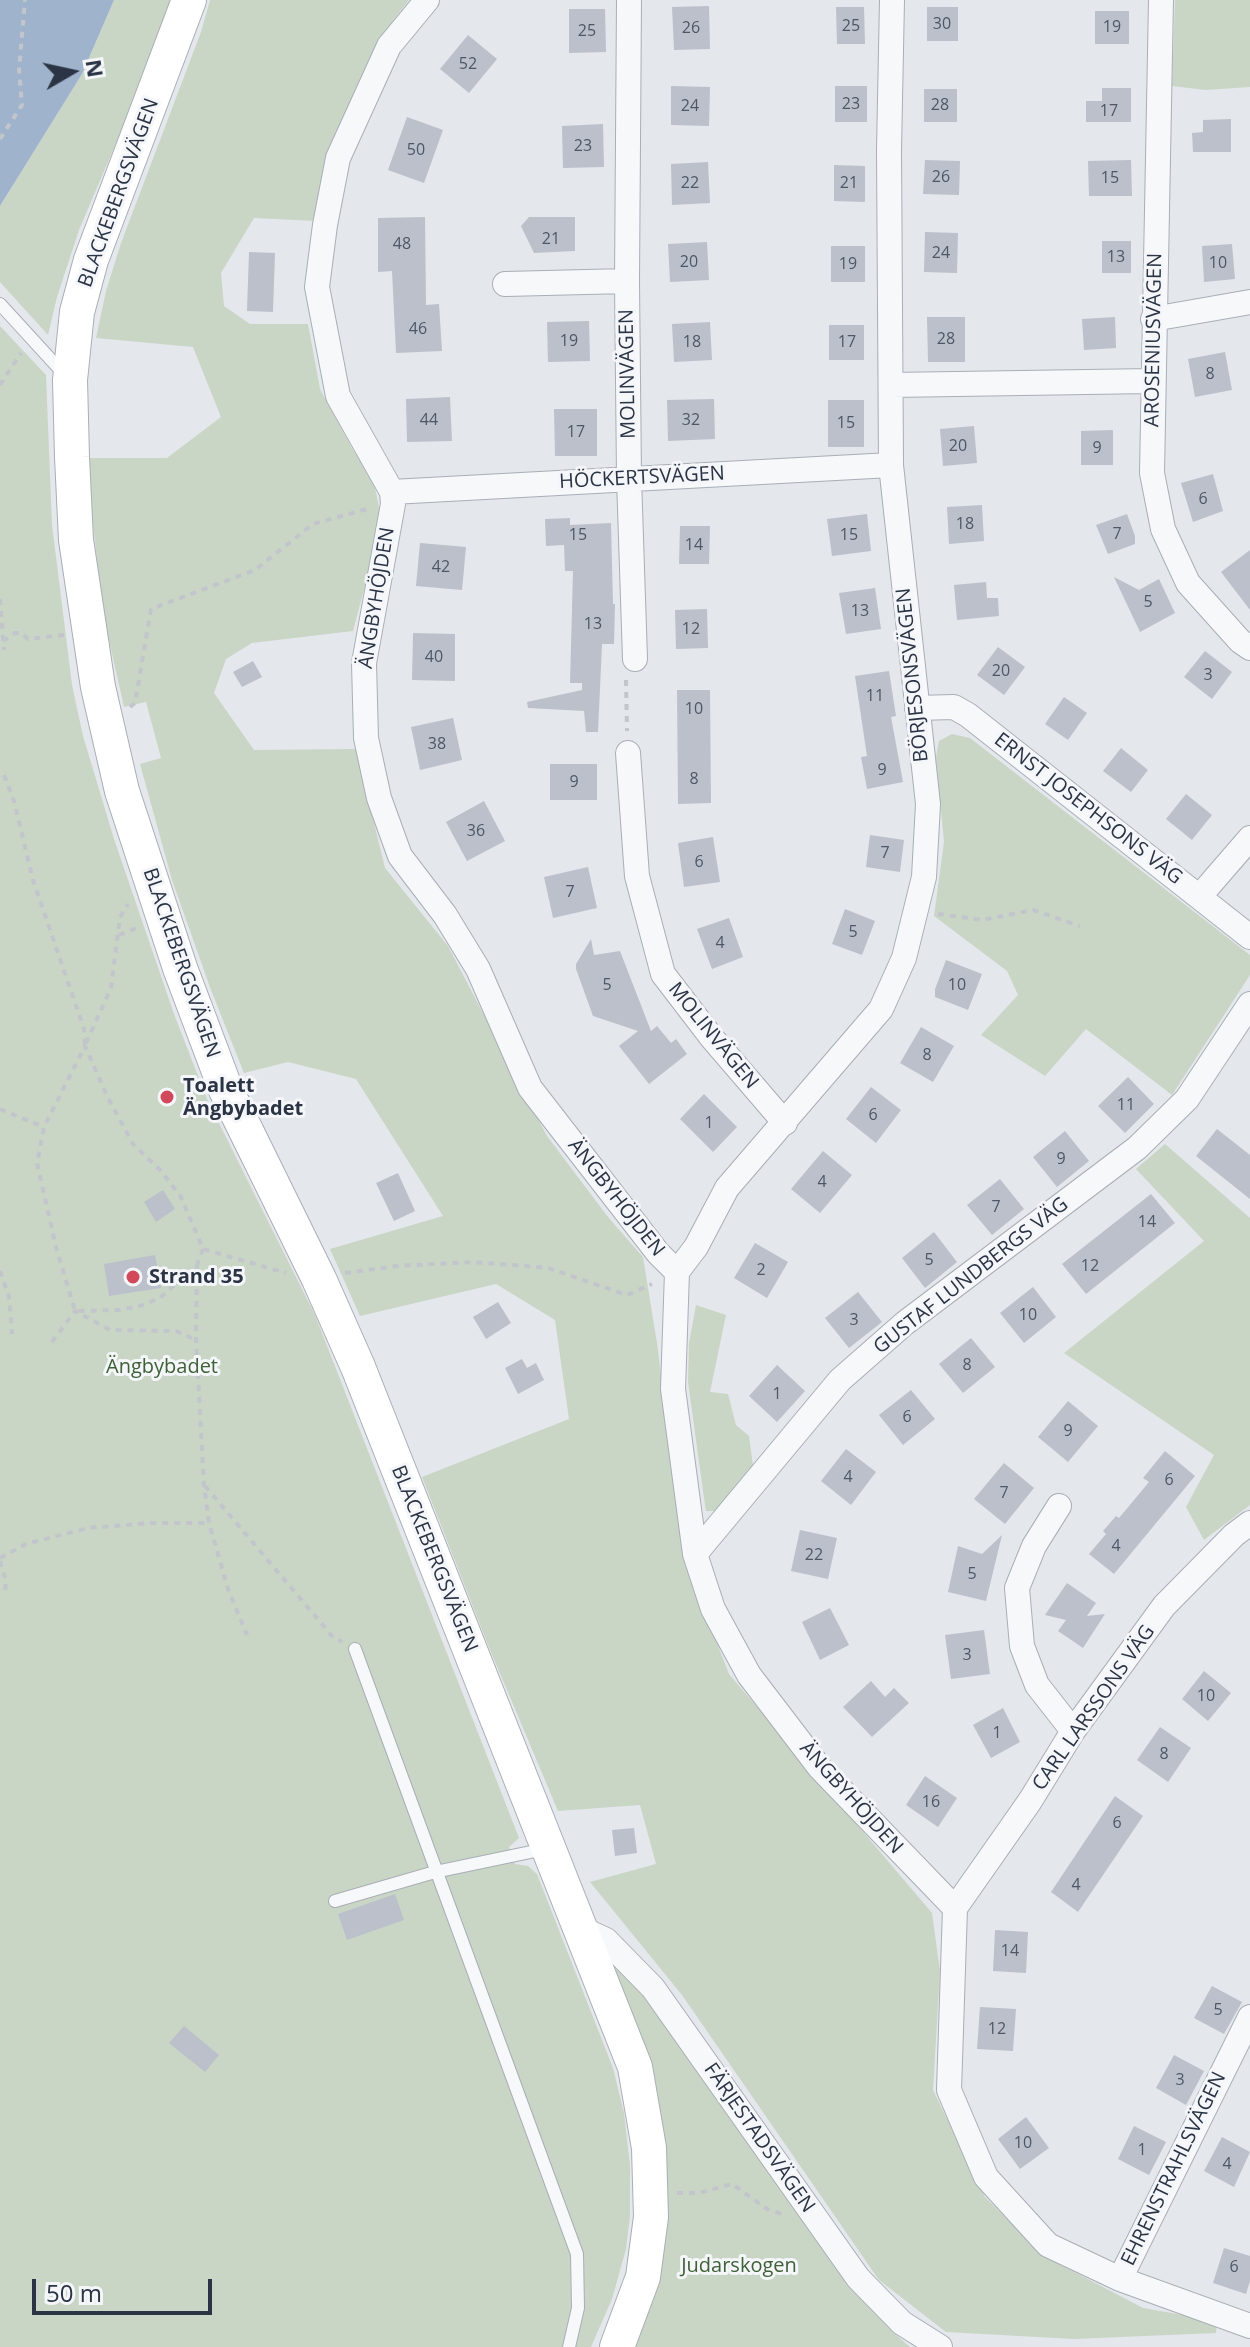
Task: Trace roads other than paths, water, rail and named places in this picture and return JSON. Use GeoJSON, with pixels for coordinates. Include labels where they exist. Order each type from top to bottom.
{"type":"FeatureCollection","features":[{"type":"Feature","properties":{"kind":"street","name":"BLACKEBERGSVÄGEN"},"geometry":{"type":"LineString","coordinates":[[189,0],[91,260],[77,312],[70,380],[76,540],[98,687],[152,911],[180,968],[226,1090],[327,1277],[358,1367],[635,2067],[649,2148],[651,2217],[643,2277],[617,2347]]}},
{"type":"Feature","properties":{"kind":"street"},"geometry":{"type":"LineString","coordinates":[[392,492],[338,396],[317,287],[338,158],[389,46],[427,0]]}},
{"type":"Feature","properties":{"kind":"street","name":"MOLINVÄGEN"},"geometry":{"type":"LineString","coordinates":[[629,0],[627,281],[635,659]]}},
{"type":"Feature","properties":{"kind":"street","name":"BÖRJESONSVÄGEN"},"geometry":{"type":"LineString","coordinates":[[677,1272],[696,1247],[727,1188],[881,1009],[904,958],[924,877],[928,804],[891,465],[889,150],[892,0]]}},
{"type":"Feature","properties":{"kind":"street","name":"AROSENIUSVÄGEN"},"geometry":{"type":"LineString","coordinates":[[1161,0],[1152,473],[1163,529],[1188,583],[1240,641],[1250,648]]}},
{"type":"Feature","properties":{"kind":"street","name":"MOLINVÄGEN"},"geometry":{"type":"LineString","coordinates":[[505,284],[627,281]]}},
{"type":"Feature","properties":{"kind":"street"},"geometry":{"type":"LineString","coordinates":[[1153,319],[1250,302]]}},
{"type":"Feature","properties":{"kind":"street"},"geometry":{"type":"LineString","coordinates":[[891,385],[1152,381]]}},
{"type":"Feature","properties":{"kind":"street","name":"HÖCKERTSVÄGEN"},"geometry":{"type":"LineString","coordinates":[[392,492],[891,465]]}},
{"type":"Feature","properties":{"kind":"street","name":"ÄNGBYHÖJDEN"},"geometry":{"type":"LineString","coordinates":[[392,492],[393,504],[364,663],[364,678],[366,738],[379,798],[400,856],[445,915],[478,969],[530,1088],[658,1253],[677,1272],[673,1389],[695,1554],[713,1609],[749,1675],[820,1768],[955,1908]]}},
{"type":"Feature","properties":{"kind":"street","name":"ERNST JOSEPHSONS VÄG"},"geometry":{"type":"LineString","coordinates":[[917,708],[954,707],[968,715],[1250,937]]}},
{"type":"Feature","properties":{"kind":"street","name":"MOLINVÄGEN"},"geometry":{"type":"LineString","coordinates":[[628,753],[637,876],[663,974],[712,1038],[785,1123]]}},
{"type":"Feature","properties":{"kind":"street"},"geometry":{"type":"LineString","coordinates":[[1199,897],[1250,838]]}},
{"type":"Feature","properties":{"kind":"street","name":"GUSTAF LUNDBERGS VÄG"},"geometry":{"type":"LineString","coordinates":[[695,1554],[840,1380],[905,1323],[1137,1148],[1187,1099],[1250,1004]]}},
{"type":"Feature","properties":{"kind":"street"},"geometry":{"type":"LineString","coordinates":[[1059,1506],[1034,1546],[1017,1588],[1022,1646],[1037,1685],[1073,1731]]}},
{"type":"Feature","properties":{"kind":"street","name":"CARL LARSSONS VÄG"},"geometry":{"type":"LineString","coordinates":[[955,1908],[1030,1801],[1073,1731],[1164,1606],[1234,1535],[1250,1523]]}},
{"type":"Feature","properties":{"kind":"street"},"geometry":{"type":"LineString","coordinates":[[955,1908],[949,2090],[986,2177],[1048,2245],[1120,2279],[1250,2326]]}},
{"type":"Feature","properties":{"kind":"street","name":"FÄRJESTADSVÄGEN"},"geometry":{"type":"LineString","coordinates":[[580,1928],[606,1940],[653,1988],[822,2228],[869,2289],[902,2323],[940,2347]]}},
{"type":"Feature","properties":{"kind":"street","name":"EHRENSTRAHLSVÄGEN"},"geometry":{"type":"LineString","coordinates":[[1120,2279],[1250,2017]]}},
{"type":"Feature","properties":{"kind":"lane"},"geometry":{"type":"LineString","coordinates":[[0,304],[70,380]]}},
{"type":"Feature","properties":{"kind":"lane"},"geometry":{"type":"LineString","coordinates":[[355,1649],[577,2254],[578,2308],[569,2347]]}},
{"type":"Feature","properties":{"kind":"lane"},"geometry":{"type":"LineString","coordinates":[[335,1901],[435,1872],[548,1848]]}},
{"type":"Feature","properties":{"kind":"water"},"geometry":{"type":"Polygon","coordinates":[[[0,0],[114,0],[82,74],[0,206],[0,0]]]}},
{"type":"Feature","properties":{"kind":"place","name":"Toalett Ängbybadet"},"geometry":{"type":"Point","coordinates":[167,1097]}},
{"type":"Feature","properties":{"kind":"place","name":"Strand 35"},"geometry":{"type":"Point","coordinates":[133,1277]}},
{"type":"Feature","properties":{"kind":"park label","name":"Ängbybadet"},"geometry":{"type":"Point","coordinates":[162,1367]}},
{"type":"Feature","properties":{"kind":"park label","name":"Judarskogen"},"geometry":{"type":"Point","coordinates":[739,2266]}}]}
